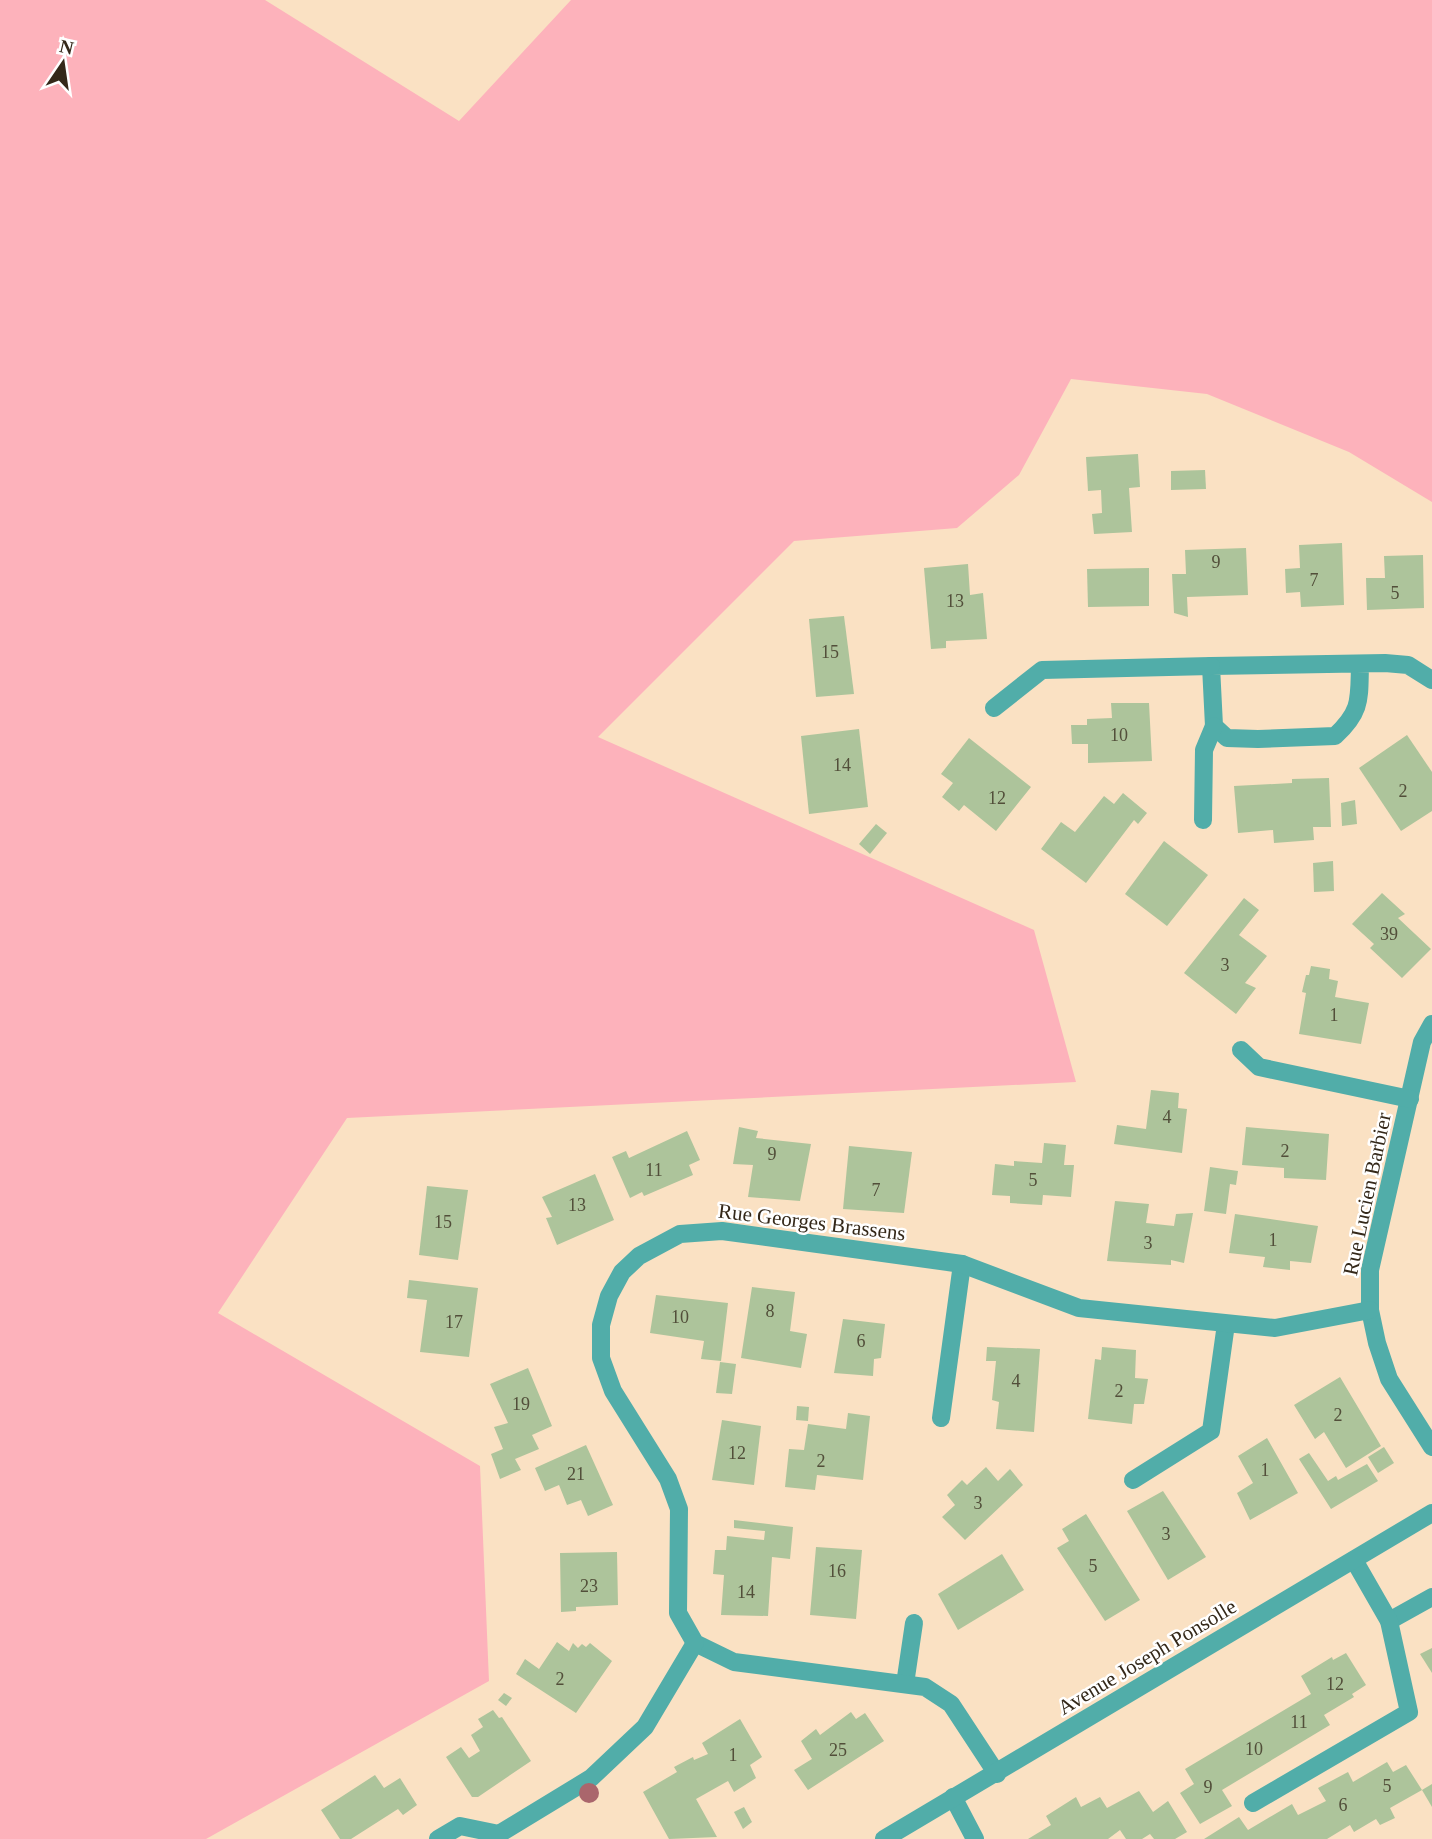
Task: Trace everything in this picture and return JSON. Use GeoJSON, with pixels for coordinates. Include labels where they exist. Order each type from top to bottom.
{"type":"FeatureCollection","features":[{"type":"Feature","properties":{"kind":"street"},"geometry":{"type":"LineString","coordinates":[[1214,726],[1227,738],[1335,736],[1351,721],[1359,700],[1360,664]]}},
{"type":"Feature","properties":{"kind":"street"},"geometry":{"type":"LineString","coordinates":[[994,708],[1042,670],[1408,665],[1432,680]]}},
{"type":"Feature","properties":{"kind":"street"},"geometry":{"type":"LineString","coordinates":[[1203,820],[1204,750],[1214,726],[1211,666]]}},
{"type":"Feature","properties":{"kind":"street","name":"Rue Lucien Barbier"},"geometry":{"type":"LineString","coordinates":[[1432,1024],[1422,1042],[1370,1270],[1370,1310],[1389,1379],[1432,1447]]}},
{"type":"Feature","properties":{"kind":"street"},"geometry":{"type":"LineString","coordinates":[[1241,1050],[1259,1067],[1410,1099]]}},
{"type":"Feature","properties":{"kind":"street","name":"Rue Georges Brassens"},"geometry":{"type":"LineString","coordinates":[[695,1643],[678,1614],[679,1509],[668,1479],[613,1391],[601,1358],[601,1325],[609,1296],[622,1272],[639,1256],[680,1234],[722,1231],[962,1264],[1079,1308],[1275,1328],[1370,1310]]}},
{"type":"Feature","properties":{"kind":"street"},"geometry":{"type":"LineString","coordinates":[[941,1418],[962,1264]]}},
{"type":"Feature","properties":{"kind":"street"},"geometry":{"type":"LineString","coordinates":[[1133,1480],[1211,1432],[1226,1324]]}},
{"type":"Feature","properties":{"kind":"street","name":"Avenue Joseph Ponsolle"},"geometry":{"type":"LineString","coordinates":[[884,1839],[1432,1513]]}},
{"type":"Feature","properties":{"kind":"street"},"geometry":{"type":"LineString","coordinates":[[1253,1803],[1409,1712],[1389,1621],[1354,1560]]}},
{"type":"Feature","properties":{"kind":"street"},"geometry":{"type":"LineString","coordinates":[[1389,1621],[1432,1597]]}},
{"type":"Feature","properties":{"kind":"street"},"geometry":{"type":"LineString","coordinates":[[905,1684],[914,1623]]}},
{"type":"Feature","properties":{"kind":"street"},"geometry":{"type":"LineString","coordinates":[[438,1839],[460,1826],[498,1837],[591,1778],[645,1727],[695,1643],[734,1661],[925,1687],[951,1704],[997,1774]]}},
{"type":"Feature","properties":{"kind":"street"},"geometry":{"type":"LineString","coordinates":[[953,1797],[975,1839]]}},
{"type":"Feature","properties":{"kind":"shaded area"},"geometry":{"type":"Polygon","coordinates":[[[0,0],[265,0],[459,121],[571,0],[1432,0],[1432,502],[1349,452],[1207,394],[1071,379],[1019,475],[957,528],[794,541],[598,737],[1034,930],[1076,1082],[347,1118],[218,1313],[480,1466],[489,1681],[206,1839],[0,1839],[0,0]]]}},
{"type":"Feature","properties":{"kind":"building"},"geometry":{"type":"Polygon","coordinates":[[[1138,454],[1140,487],[1129,488],[1132,532],[1094,534],[1092,514],[1102,513],[1101,490],[1088,491],[1086,457],[1138,454]]]}},
{"type":"Feature","properties":{"kind":"building"},"geometry":{"type":"Polygon","coordinates":[[[1205,470],[1206,489],[1171,490],[1171,471],[1205,470]]]}},
{"type":"Feature","properties":{"kind":"building"},"geometry":{"type":"Polygon","coordinates":[[[1342,543],[1344,605],[1301,607],[1300,592],[1286,593],[1285,569],[1300,568],[1299,545],[1342,543]]]}},
{"type":"Feature","properties":{"kind":"building"},"geometry":{"type":"Polygon","coordinates":[[[1246,548],[1248,595],[1187,597],[1188,617],[1174,613],[1172,574],[1186,574],[1185,550],[1246,548]]]}},
{"type":"Feature","properties":{"kind":"building"},"geometry":{"type":"Polygon","coordinates":[[[1423,555],[1424,608],[1367,610],[1366,578],[1385,578],[1384,556],[1423,555]]]}},
{"type":"Feature","properties":{"kind":"building"},"geometry":{"type":"Polygon","coordinates":[[[968,564],[970,595],[983,593],[987,639],[946,641],[946,648],[931,649],[924,568],[968,564]]]}},
{"type":"Feature","properties":{"kind":"building"},"geometry":{"type":"Polygon","coordinates":[[[1149,568],[1149,606],[1088,607],[1087,569],[1149,568]]]}},
{"type":"Feature","properties":{"kind":"building"},"geometry":{"type":"Polygon","coordinates":[[[844,616],[854,694],[816,697],[809,619],[844,616]]]}},
{"type":"Feature","properties":{"kind":"building"},"geometry":{"type":"Polygon","coordinates":[[[1111,703],[1149,703],[1152,761],[1088,763],[1088,744],[1072,744],[1071,725],[1087,725],[1087,719],[1112,718],[1111,703]]]}},
{"type":"Feature","properties":{"kind":"building"},"geometry":{"type":"Polygon","coordinates":[[[859,729],[868,807],[809,814],[801,736],[859,729]]]}},
{"type":"Feature","properties":{"kind":"building"},"geometry":{"type":"Polygon","coordinates":[[[1407,735],[1432,772],[1432,811],[1401,831],[1359,768],[1407,735]]]}},
{"type":"Feature","properties":{"kind":"building"},"geometry":{"type":"Polygon","coordinates":[[[969,738],[1031,787],[996,831],[964,805],[959,811],[942,797],[953,783],[941,774],[969,738]]]}},
{"type":"Feature","properties":{"kind":"building"},"geometry":{"type":"Polygon","coordinates":[[[1329,778],[1331,827],[1313,827],[1314,840],[1274,843],[1273,830],[1238,833],[1234,786],[1292,783],[1292,779],[1329,778]]]}},
{"type":"Feature","properties":{"kind":"building"},"geometry":{"type":"Polygon","coordinates":[[[1123,793],[1147,813],[1138,824],[1134,820],[1086,883],[1041,849],[1061,822],[1075,832],[1104,796],[1114,804],[1123,793]]]}},
{"type":"Feature","properties":{"kind":"building"},"geometry":{"type":"Polygon","coordinates":[[[1355,800],[1357,824],[1342,826],[1341,803],[1355,800]]]}},
{"type":"Feature","properties":{"kind":"building"},"geometry":{"type":"Polygon","coordinates":[[[876,824],[887,833],[870,854],[859,844],[876,824]]]}},
{"type":"Feature","properties":{"kind":"building"},"geometry":{"type":"Polygon","coordinates":[[[1164,841],[1208,875],[1167,926],[1125,894],[1164,841]]]}},
{"type":"Feature","properties":{"kind":"building"},"geometry":{"type":"Polygon","coordinates":[[[1333,861],[1334,891],[1314,892],[1313,863],[1333,861]]]}},
{"type":"Feature","properties":{"kind":"building"},"geometry":{"type":"Polygon","coordinates":[[[1382,893],[1405,914],[1398,918],[1431,949],[1402,978],[1370,948],[1374,944],[1352,924],[1382,893]]]}},
{"type":"Feature","properties":{"kind":"building"},"geometry":{"type":"Polygon","coordinates":[[[1244,898],[1259,910],[1239,935],[1267,956],[1245,983],[1256,988],[1236,1014],[1184,973],[1244,898]]]}},
{"type":"Feature","properties":{"kind":"building"},"geometry":{"type":"Polygon","coordinates":[[[1311,966],[1330,969],[1329,979],[1338,981],[1335,997],[1369,1003],[1361,1044],[1299,1034],[1306,993],[1302,992],[1311,966]]]}},
{"type":"Feature","properties":{"kind":"building"},"geometry":{"type":"Polygon","coordinates":[[[1151,1090],[1179,1093],[1178,1108],[1187,1109],[1182,1153],[1114,1144],[1117,1125],[1146,1129],[1151,1090]]]}},
{"type":"Feature","properties":{"kind":"building"},"geometry":{"type":"Polygon","coordinates":[[[739,1127],[758,1131],[756,1138],[811,1144],[800,1201],[748,1197],[753,1165],[733,1164],[739,1127]]]}},
{"type":"Feature","properties":{"kind":"building"},"geometry":{"type":"Polygon","coordinates":[[[1246,1127],[1329,1134],[1326,1180],[1284,1178],[1284,1168],[1242,1165],[1246,1127]]]}},
{"type":"Feature","properties":{"kind":"building"},"geometry":{"type":"Polygon","coordinates":[[[687,1131],[700,1160],[689,1165],[693,1175],[644,1196],[642,1192],[630,1198],[612,1157],[626,1151],[629,1158],[687,1131]]]}},
{"type":"Feature","properties":{"kind":"building"},"geometry":{"type":"Polygon","coordinates":[[[1044,1143],[1066,1145],[1064,1165],[1074,1165],[1071,1197],[1043,1195],[1042,1205],[1010,1203],[1010,1196],[992,1195],[995,1164],[1014,1166],[1014,1161],[1042,1163],[1044,1143]]]}},
{"type":"Feature","properties":{"kind":"building"},"geometry":{"type":"Polygon","coordinates":[[[849,1146],[912,1152],[904,1213],[843,1209],[849,1146]]]}},
{"type":"Feature","properties":{"kind":"building"},"geometry":{"type":"Polygon","coordinates":[[[1210,1167],[1238,1171],[1236,1185],[1230,1184],[1226,1214],[1204,1211],[1210,1167]]]}},
{"type":"Feature","properties":{"kind":"building"},"geometry":{"type":"Polygon","coordinates":[[[595,1174],[614,1220],[557,1245],[546,1218],[552,1217],[542,1197],[595,1174]]]}},
{"type":"Feature","properties":{"kind":"building"},"geometry":{"type":"Polygon","coordinates":[[[427,1186],[468,1190],[458,1260],[419,1255],[427,1186]]]}},
{"type":"Feature","properties":{"kind":"building"},"geometry":{"type":"Polygon","coordinates":[[[1115,1201],[1149,1204],[1146,1223],[1174,1226],[1176,1214],[1193,1213],[1184,1263],[1171,1260],[1171,1265],[1107,1261],[1115,1201]]]}},
{"type":"Feature","properties":{"kind":"building"},"geometry":{"type":"Polygon","coordinates":[[[1235,1214],[1318,1226],[1311,1263],[1290,1261],[1290,1270],[1263,1267],[1265,1257],[1229,1253],[1235,1214]]]}},
{"type":"Feature","properties":{"kind":"building"},"geometry":{"type":"Polygon","coordinates":[[[409,1280],[478,1288],[469,1357],[420,1352],[427,1300],[407,1298],[409,1280]]]}},
{"type":"Feature","properties":{"kind":"building"},"geometry":{"type":"Polygon","coordinates":[[[752,1287],[795,1292],[790,1331],[807,1334],[801,1368],[741,1358],[752,1287]]]}},
{"type":"Feature","properties":{"kind":"building"},"geometry":{"type":"Polygon","coordinates":[[[656,1295],[728,1303],[721,1361],[701,1359],[704,1341],[650,1333],[656,1295]]]}},
{"type":"Feature","properties":{"kind":"building"},"geometry":{"type":"Polygon","coordinates":[[[843,1319],[885,1324],[881,1358],[874,1359],[873,1376],[834,1373],[843,1319]]]}},
{"type":"Feature","properties":{"kind":"building"},"geometry":{"type":"Polygon","coordinates":[[[987,1347],[1040,1349],[1034,1432],[996,1429],[999,1402],[992,1400],[996,1361],[986,1361],[987,1347]]]}},
{"type":"Feature","properties":{"kind":"building"},"geometry":{"type":"Polygon","coordinates":[[[1102,1347],[1136,1350],[1135,1378],[1148,1379],[1144,1404],[1134,1404],[1132,1424],[1088,1419],[1095,1359],[1101,1360],[1102,1347]]]}},
{"type":"Feature","properties":{"kind":"building"},"geometry":{"type":"Polygon","coordinates":[[[720,1362],[736,1364],[732,1394],[716,1393],[720,1362]]]}},
{"type":"Feature","properties":{"kind":"building"},"geometry":{"type":"Polygon","coordinates":[[[528,1368],[552,1426],[532,1435],[539,1449],[515,1459],[521,1470],[500,1479],[491,1454],[503,1449],[494,1427],[508,1423],[490,1384],[528,1368]]]}},
{"type":"Feature","properties":{"kind":"building"},"geometry":{"type":"Polygon","coordinates":[[[1340,1377],[1381,1446],[1346,1468],[1324,1432],[1315,1439],[1294,1405],[1340,1377]]]}},
{"type":"Feature","properties":{"kind":"building"},"geometry":{"type":"Polygon","coordinates":[[[797,1406],[809,1407],[808,1421],[796,1420],[797,1406]]]}},
{"type":"Feature","properties":{"kind":"building"},"geometry":{"type":"Polygon","coordinates":[[[848,1413],[870,1416],[863,1480],[817,1475],[815,1490],[785,1487],[789,1449],[804,1450],[808,1424],[846,1429],[848,1413]]]}},
{"type":"Feature","properties":{"kind":"building"},"geometry":{"type":"Polygon","coordinates":[[[722,1420],[761,1426],[754,1485],[712,1480],[722,1420]]]}},
{"type":"Feature","properties":{"kind":"building"},"geometry":{"type":"Polygon","coordinates":[[[1267,1438],[1298,1493],[1250,1520],[1237,1493],[1253,1483],[1238,1456],[1267,1438]]]}},
{"type":"Feature","properties":{"kind":"building"},"geometry":{"type":"Polygon","coordinates":[[[586,1445],[613,1505],[588,1516],[581,1500],[567,1505],[559,1485],[545,1491],[535,1468],[586,1445]]]}},
{"type":"Feature","properties":{"kind":"building"},"geometry":{"type":"Polygon","coordinates":[[[1384,1447],[1394,1463],[1378,1473],[1368,1457],[1384,1447]]]}},
{"type":"Feature","properties":{"kind":"building"},"geometry":{"type":"Polygon","coordinates":[[[1309,1453],[1328,1481],[1336,1476],[1338,1480],[1367,1464],[1378,1481],[1331,1509],[1299,1459],[1309,1453]]]}},
{"type":"Feature","properties":{"kind":"building"},"geometry":{"type":"Polygon","coordinates":[[[986,1467],[998,1481],[1010,1469],[1023,1485],[965,1540],[942,1517],[955,1505],[947,1495],[962,1480],[967,1485],[986,1467]]]}},
{"type":"Feature","properties":{"kind":"building"},"geometry":{"type":"Polygon","coordinates":[[[1163,1491],[1206,1557],[1168,1580],[1127,1511],[1163,1491]]]}},
{"type":"Feature","properties":{"kind":"building"},"geometry":{"type":"Polygon","coordinates":[[[1086,1514],[1140,1600],[1105,1621],[1057,1548],[1069,1541],[1062,1529],[1086,1514]]]}},
{"type":"Feature","properties":{"kind":"building"},"geometry":{"type":"Polygon","coordinates":[[[734,1520],[793,1527],[790,1559],[772,1557],[768,1616],[721,1615],[724,1575],[713,1574],[715,1550],[726,1550],[727,1536],[764,1540],[765,1531],[734,1528],[734,1520]]]}},
{"type":"Feature","properties":{"kind":"building"},"geometry":{"type":"Polygon","coordinates":[[[816,1547],[862,1550],[856,1619],[810,1615],[816,1547]]]}},
{"type":"Feature","properties":{"kind":"building"},"geometry":{"type":"Polygon","coordinates":[[[617,1552],[618,1605],[576,1607],[576,1611],[561,1612],[560,1553],[617,1552]]]}},
{"type":"Feature","properties":{"kind":"building"},"geometry":{"type":"Polygon","coordinates":[[[1002,1554],[1024,1590],[958,1630],[938,1594],[1002,1554]]]}},
{"type":"Feature","properties":{"kind":"building"},"geometry":{"type":"Polygon","coordinates":[[[557,1642],[569,1651],[573,1643],[578,1648],[582,1644],[586,1647],[590,1643],[612,1661],[576,1713],[516,1674],[525,1659],[539,1669],[557,1642]]]}},
{"type":"Feature","properties":{"kind":"building"},"geometry":{"type":"Polygon","coordinates":[[[1432,1648],[1432,1673],[1420,1654],[1432,1648]]]}},
{"type":"Feature","properties":{"kind":"building"},"geometry":{"type":"Polygon","coordinates":[[[1346,1653],[1366,1685],[1352,1694],[1354,1697],[1324,1715],[1330,1725],[1222,1790],[1232,1806],[1200,1824],[1180,1793],[1194,1784],[1185,1769],[1311,1694],[1301,1676],[1332,1657],[1333,1660],[1346,1653]]]}},
{"type":"Feature","properties":{"kind":"building"},"geometry":{"type":"Polygon","coordinates":[[[504,1693],[512,1698],[506,1706],[498,1700],[504,1693]]]}},
{"type":"Feature","properties":{"kind":"building"},"geometry":{"type":"Polygon","coordinates":[[[493,1710],[499,1718],[502,1717],[531,1761],[478,1797],[472,1797],[446,1757],[461,1747],[469,1758],[480,1751],[471,1735],[483,1727],[478,1719],[493,1710]]]}},
{"type":"Feature","properties":{"kind":"building"},"geometry":{"type":"Polygon","coordinates":[[[851,1712],[856,1719],[865,1713],[884,1741],[808,1790],[794,1770],[812,1759],[801,1741],[816,1729],[820,1735],[851,1712]]]}},
{"type":"Feature","properties":{"kind":"building"},"geometry":{"type":"Polygon","coordinates":[[[740,1719],[762,1757],[750,1765],[756,1778],[734,1792],[728,1781],[696,1799],[717,1837],[669,1839],[643,1792],[677,1772],[674,1767],[693,1757],[694,1760],[708,1754],[702,1743],[740,1719]]]}},
{"type":"Feature","properties":{"kind":"building"},"geometry":{"type":"Polygon","coordinates":[[[1387,1762],[1393,1772],[1406,1765],[1422,1790],[1390,1808],[1395,1818],[1380,1825],[1376,1819],[1354,1832],[1350,1825],[1327,1839],[1204,1839],[1239,1817],[1248,1830],[1292,1804],[1298,1815],[1326,1801],[1318,1788],[1348,1772],[1353,1782],[1387,1762]]]}},
{"type":"Feature","properties":{"kind":"building"},"geometry":{"type":"Polygon","coordinates":[[[375,1775],[384,1788],[400,1778],[417,1805],[403,1815],[398,1809],[351,1839],[340,1839],[321,1810],[375,1775]]]}},
{"type":"Feature","properties":{"kind":"building"},"geometry":{"type":"Polygon","coordinates":[[[1432,1784],[1432,1807],[1422,1790],[1432,1784]]]}},
{"type":"Feature","properties":{"kind":"building"},"geometry":{"type":"Polygon","coordinates":[[[1139,1791],[1153,1812],[1168,1801],[1187,1832],[1175,1839],[1154,1839],[1150,1834],[1142,1839],[1126,1839],[1120,1830],[1108,1839],[1028,1839],[1051,1825],[1046,1816],[1076,1797],[1081,1807],[1100,1797],[1107,1808],[1139,1791]]]}},
{"type":"Feature","properties":{"kind":"building"},"geometry":{"type":"Polygon","coordinates":[[[744,1807],[752,1822],[743,1829],[734,1812],[744,1807]]]}}]}
